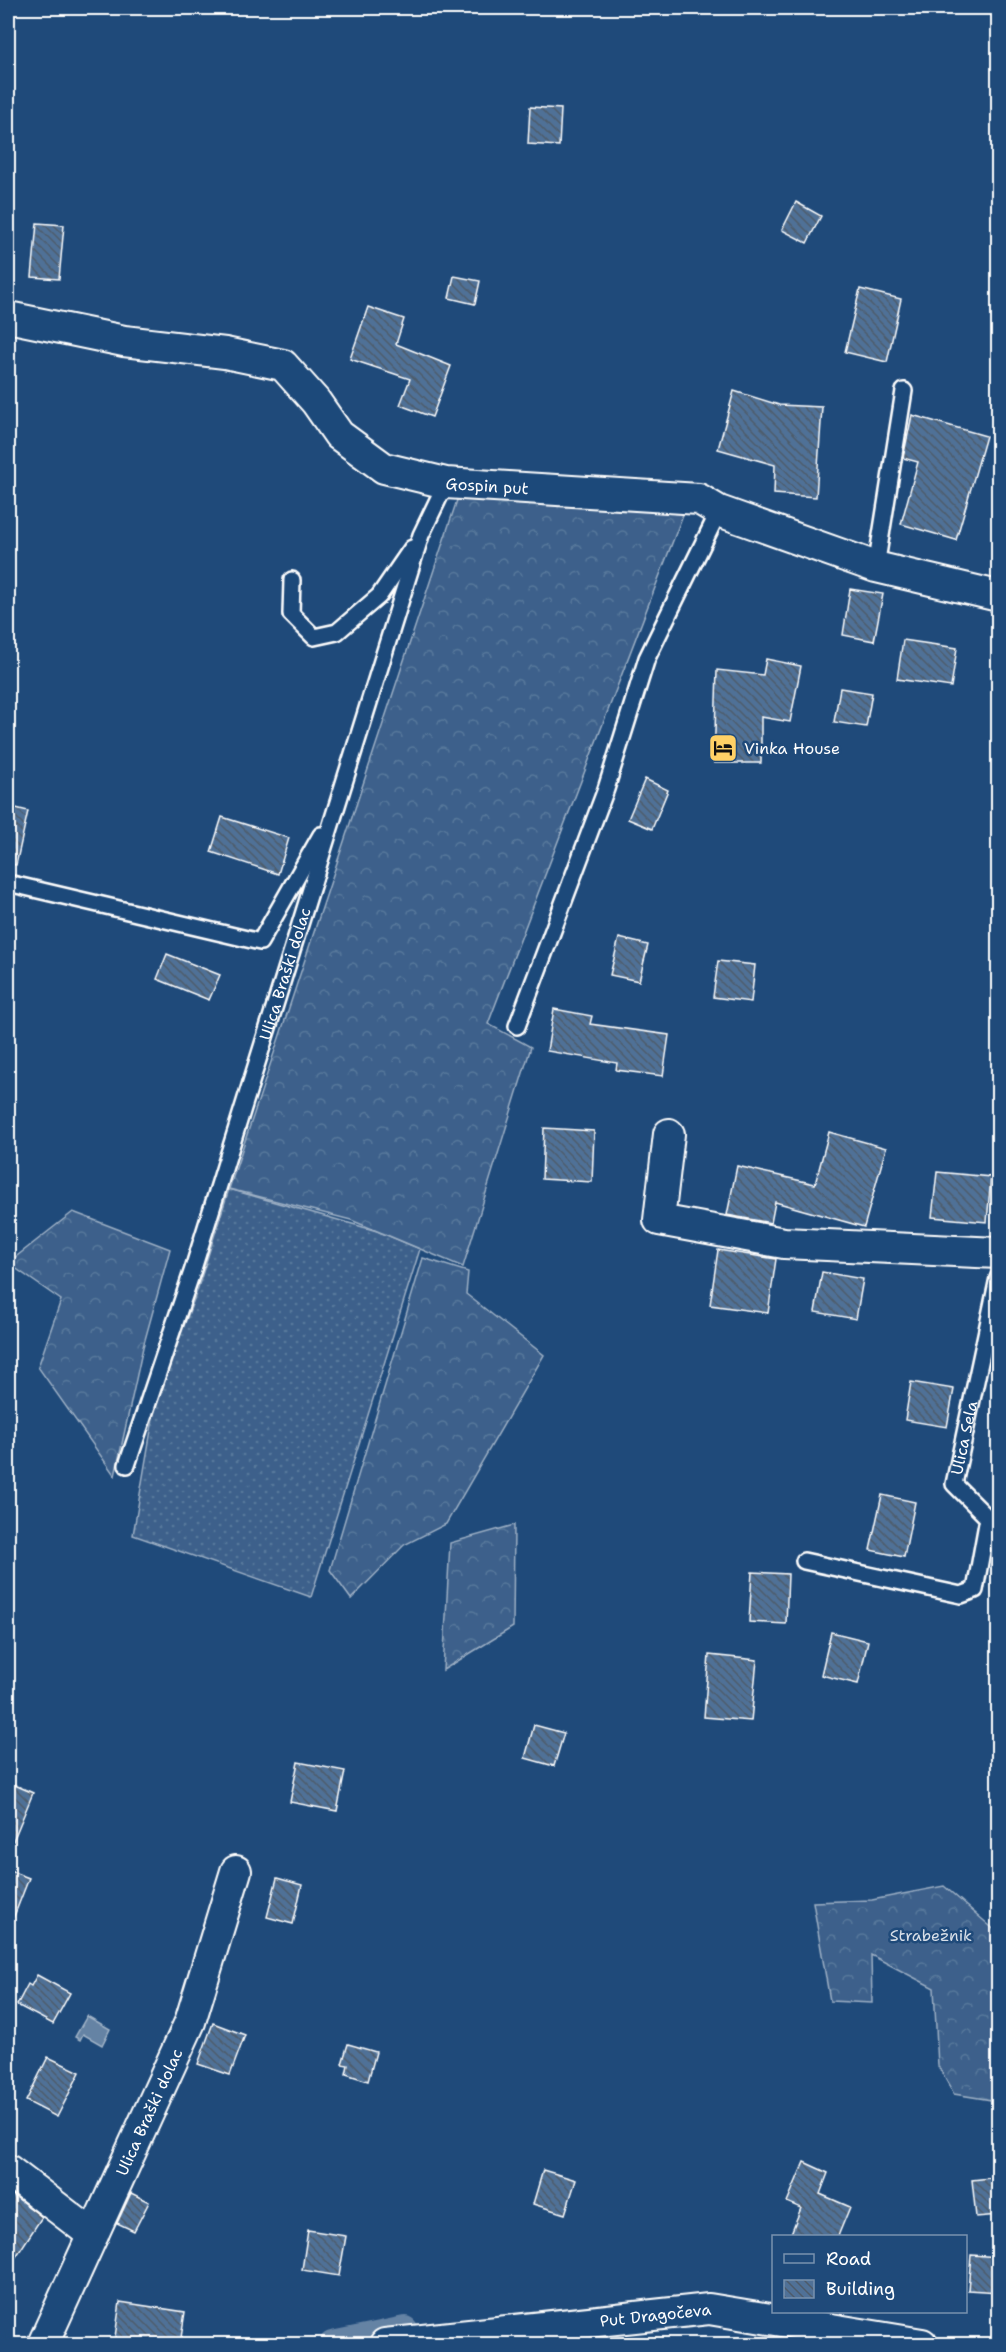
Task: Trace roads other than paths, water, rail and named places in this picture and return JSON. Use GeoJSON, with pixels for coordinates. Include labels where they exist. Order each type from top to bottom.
{"type":"FeatureCollection","features":[{"type":"Feature","properties":{"kind":"street","name":"Gospin put"},"geometry":{"type":"LineString","coordinates":[[8,317],[124,341],[225,353],[283,365],[316,402],[339,435],[384,468],[446,483],[699,499],[719,512],[876,567],[999,596]]}},
{"type":"Feature","properties":{"kind":"street"},"geometry":{"type":"LineString","coordinates":[[669,1134],[659,1220],[784,1243],[999,1253]]}},
{"type":"Feature","properties":{"kind":"street","name":"Ulica Braški dolac"},"geometry":{"type":"LineString","coordinates":[[43,2344],[190,2022],[236,1871]]}},
{"type":"Feature","properties":{"kind":"street"},"geometry":{"type":"LineString","coordinates":[[8,2170],[93,2235]]}},
{"type":"Feature","properties":{"kind":"street","name":"Put Dragočeva"},"geometry":{"type":"LineString","coordinates":[[385,2344],[709,2309],[922,2344]]}},
{"type":"Feature","properties":{"kind":"lane"},"geometry":{"type":"LineString","coordinates":[[876,567],[904,391]]}},
{"type":"Feature","properties":{"kind":"lane","name":"Ulica Braški dolac"},"geometry":{"type":"LineString","coordinates":[[127,1465],[193,1269],[421,535],[446,483]]}},
{"type":"Feature","properties":{"kind":"lane"},"geometry":{"type":"LineString","coordinates":[[517,1026],[606,789],[647,658],[719,512]]}},
{"type":"Feature","properties":{"kind":"lane"},"geometry":{"type":"LineString","coordinates":[[292,580],[291,614],[314,637],[337,632],[380,596],[421,535]]}},
{"type":"Feature","properties":{"kind":"lane"},"geometry":{"type":"LineString","coordinates":[[8,883],[260,942],[334,812]]}},
{"type":"Feature","properties":{"kind":"lane","name":"Ulica Sela"},"geometry":{"type":"LineString","coordinates":[[804,1561],[961,1595],[975,1590],[988,1518],[954,1484],[999,1278]]}},
{"type":"Feature","properties":{"kind":"waterway"},"geometry":{"type":"LineString","coordinates":[[332,2344],[405,2329]]}},
{"type":"Feature","properties":{"kind":"place","name":"Vinka House"},"geometry":{"type":"Point","coordinates":[723,748]}},
{"type":"Feature","properties":{"kind":"park label","name":"Strabežnik"},"geometry":{"type":"Point","coordinates":[931,1935]}}]}
